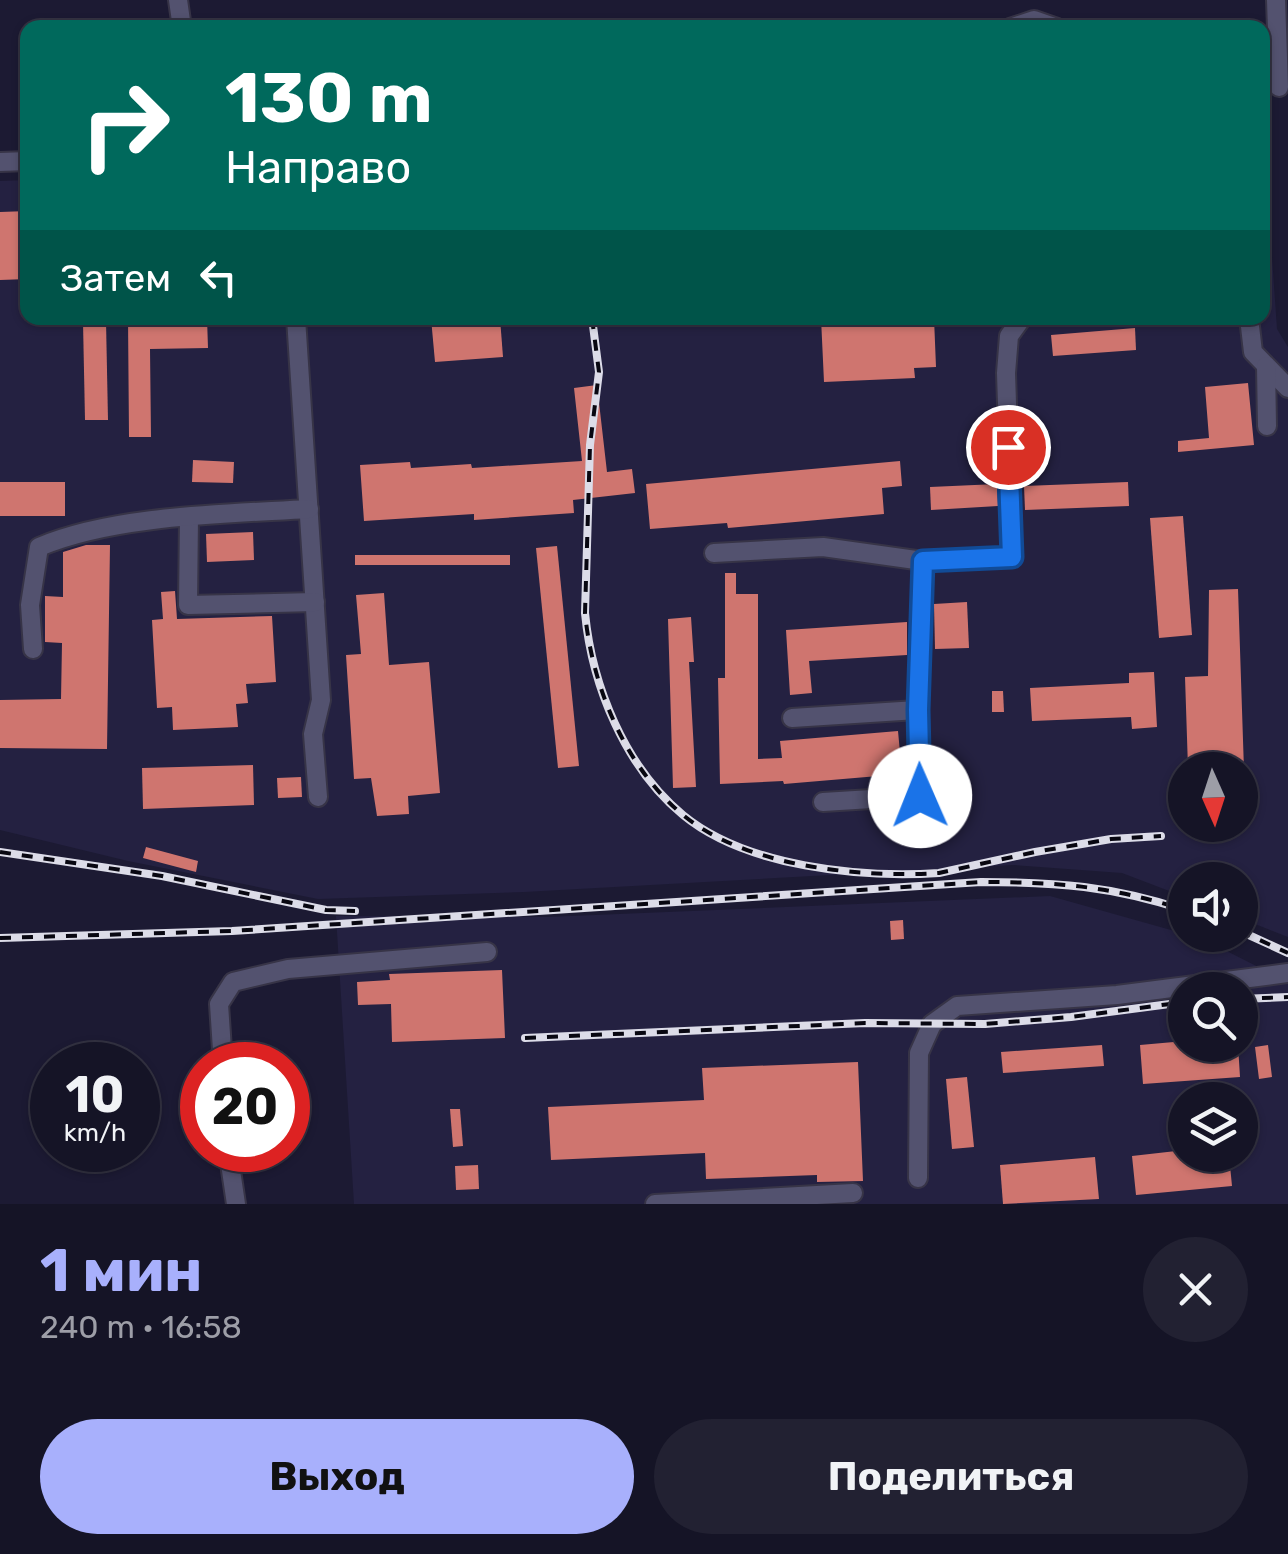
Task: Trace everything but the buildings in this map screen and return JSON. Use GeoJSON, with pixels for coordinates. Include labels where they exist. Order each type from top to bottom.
{"type":"FeatureCollection","features":[{"type":"Feature","properties":{"kind":"street"},"geometry":{"type":"LineString","coordinates":[[1276,0],[1277,87]]}},
{"type":"Feature","properties":{"kind":"street"},"geometry":{"type":"LineString","coordinates":[[296,325],[321,700],[314,734],[318,796]]}},
{"type":"Feature","properties":{"kind":"street"},"geometry":{"type":"LineString","coordinates":[[714,553],[823,547],[923,561],[1012,557],[1006,373],[1009,336],[1017,325]]}},
{"type":"Feature","properties":{"kind":"street"},"geometry":{"type":"LineString","coordinates":[[1251,325],[1253,352],[1288,388]]}},
{"type":"Feature","properties":{"kind":"street"},"geometry":{"type":"LineString","coordinates":[[1266,366],[1267,426]]}},
{"type":"Feature","properties":{"kind":"street"},"geometry":{"type":"LineString","coordinates":[[32,649],[30,605],[39,547],[71,534],[189,517],[309,510]]}},
{"type":"Feature","properties":{"kind":"street"},"geometry":{"type":"LineString","coordinates":[[189,517],[188,606],[315,602]]}},
{"type":"Feature","properties":{"kind":"street"},"geometry":{"type":"LineString","coordinates":[[823,802],[920,796],[918,710],[923,561]]}},
{"type":"Feature","properties":{"kind":"street"},"geometry":{"type":"LineString","coordinates":[[792,718],[918,710]]}},
{"type":"Feature","properties":{"kind":"street"},"geometry":{"type":"LineString","coordinates":[[221,1042],[219,1004],[233,982],[288,969],[488,952]]}},
{"type":"Feature","properties":{"kind":"street"},"geometry":{"type":"LineString","coordinates":[[918,1178],[918,1052],[932,1024],[957,1006],[1117,995],[1288,973]]}},
{"type":"Feature","properties":{"kind":"street"},"geometry":{"type":"LineString","coordinates":[[231,1172],[236,1204]]}},
{"type":"Feature","properties":{"kind":"street"},"geometry":{"type":"LineString","coordinates":[[655,1204],[854,1193]]}},
{"type":"Feature","properties":{"kind":"shaded area"},"geometry":{"type":"Polygon","coordinates":[[[20,180],[20,325],[1270,325],[1270,228],[1277,329],[1288,347],[1288,937],[1258,925],[1258,862],[1168,862],[1168,891],[1122,873],[1013,865],[524,892],[318,899],[128,861],[0,830],[0,181],[20,180]]]}},
{"type":"Feature","properties":{"kind":"shaded area"},"geometry":{"type":"Polygon","coordinates":[[[1050,896],[1168,929],[1168,952],[1229,952],[1288,982],[1288,1204],[354,1204],[336,916],[547,917],[1050,896]]]}},
{"type":"Feature","properties":{"kind":"railway"},"geometry":{"type":"LineString","coordinates":[[593,325],[599,372],[590,445],[585,613],[589,641],[604,696],[628,749],[662,796],[683,815],[709,833],[771,858],[840,871],[875,873],[939,873],[1111,839],[1161,836]]}},
{"type":"Feature","properties":{"kind":"railway"},"geometry":{"type":"LineString","coordinates":[[0,852],[162,876],[326,910],[355,911]]}},
{"type":"Feature","properties":{"kind":"railway"},"geometry":{"type":"LineString","coordinates":[[0,938],[232,931],[981,882],[1084,887],[1168,905]]}},
{"type":"Feature","properties":{"kind":"railway"},"geometry":{"type":"LineString","coordinates":[[1258,939],[1288,953]]}},
{"type":"Feature","properties":{"kind":"railway"},"geometry":{"type":"LineString","coordinates":[[1258,998],[1288,997]]}},
{"type":"Feature","properties":{"kind":"railway"},"geometry":{"type":"LineString","coordinates":[[525,1038],[865,1023],[985,1024],[1168,1004]]}},
{"type":"Feature","properties":{"kind":"route"},"geometry":{"type":"LineString","coordinates":[[920,796],[918,710],[923,561],[1012,557],[1008,447]]}}]}
